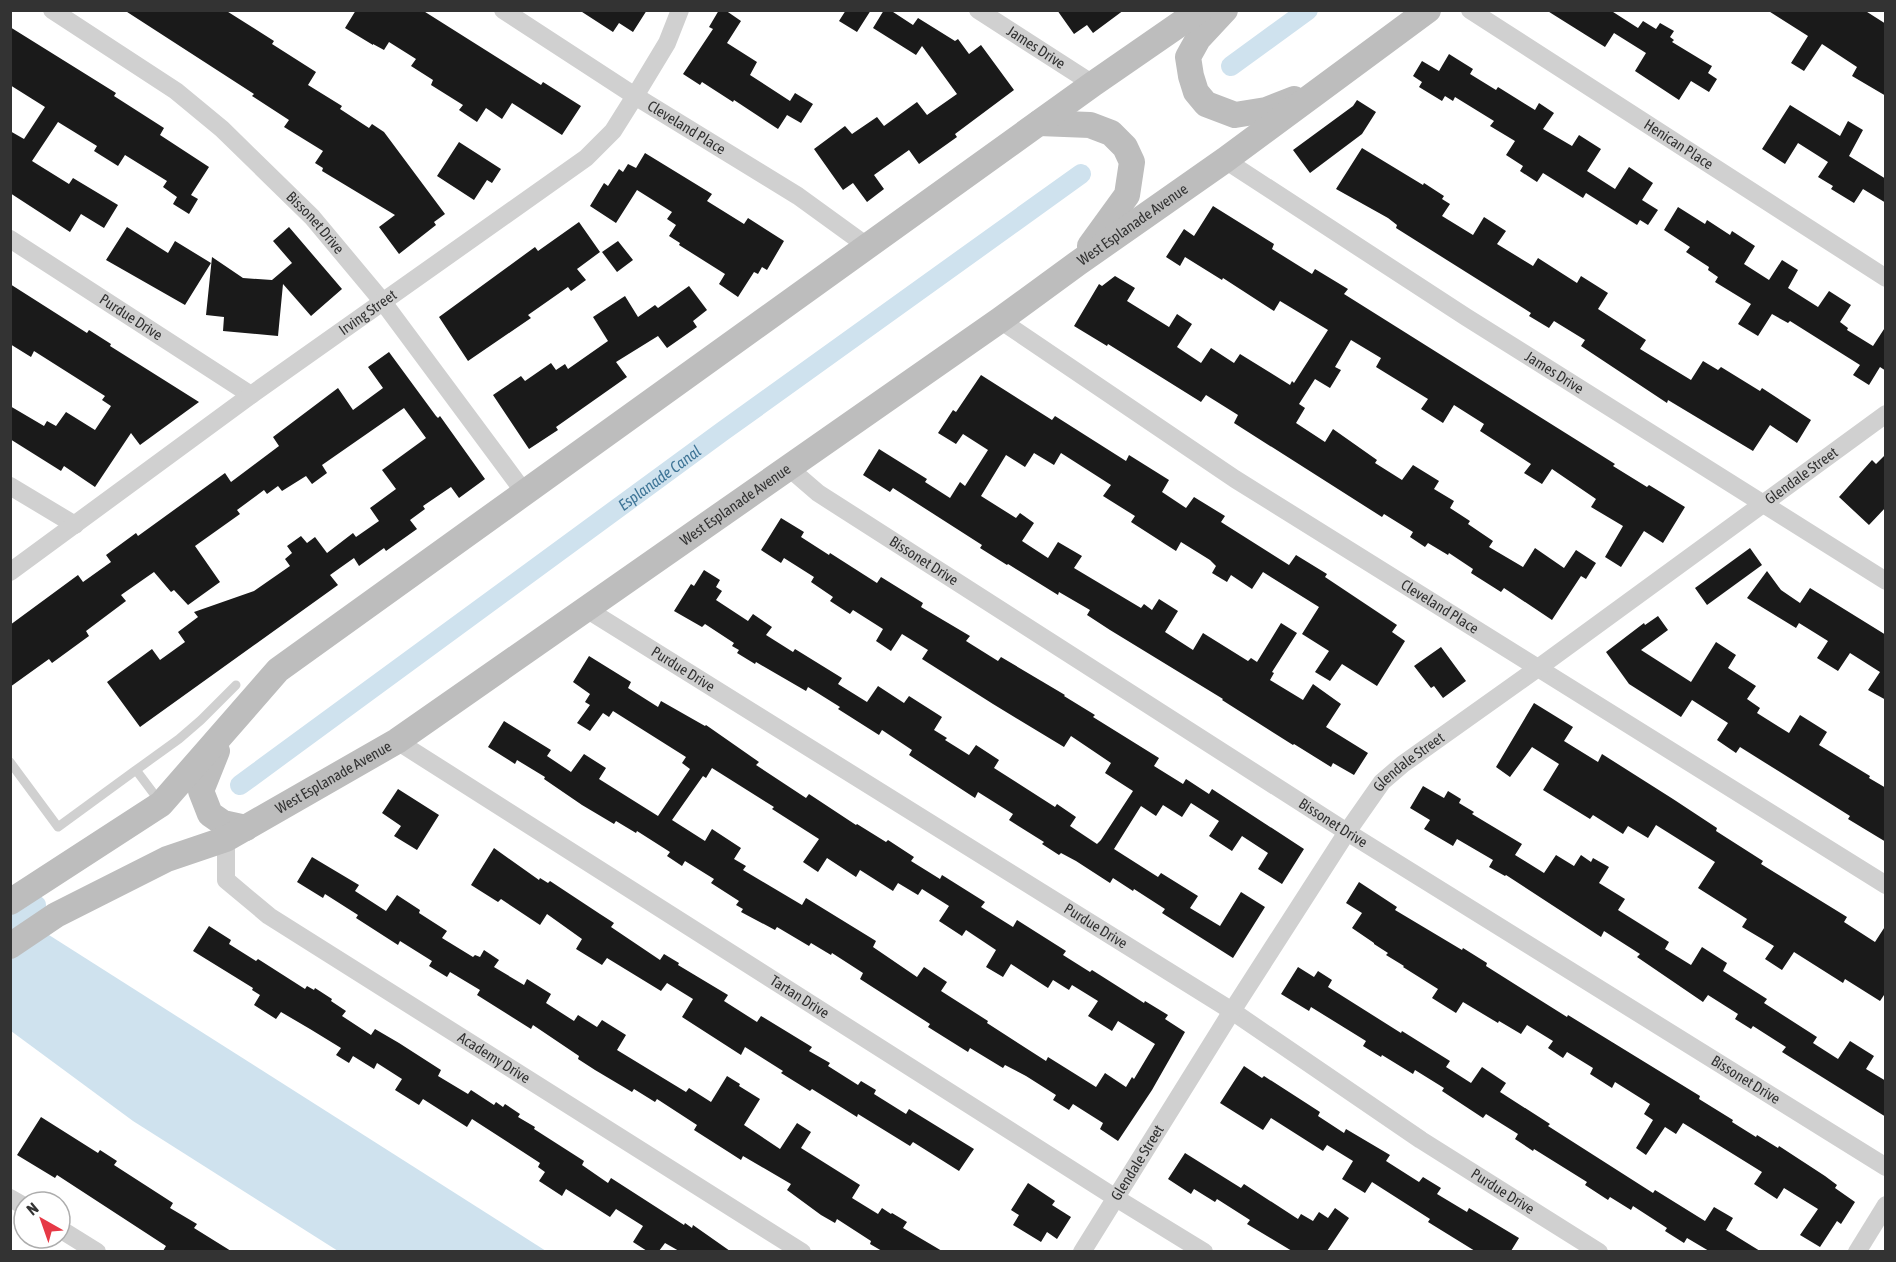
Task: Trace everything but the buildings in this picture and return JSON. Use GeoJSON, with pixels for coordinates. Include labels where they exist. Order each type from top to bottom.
{"type":"FeatureCollection","features":[{"type":"Feature","properties":{"kind":"main road"},"geometry":{"type":"LineString","coordinates":[[17,899],[161,804],[278,670],[1093,84],[1200,10]]}},
{"type":"Feature","properties":{"kind":"main road"},"geometry":{"type":"LineString","coordinates":[[1225,10],[1198,39],[1188,57],[1196,92],[1206,104],[1235,115],[1266,110],[1327,86]]}},
{"type":"Feature","properties":{"kind":"main road","name":"West Esplanade Avenue"},"geometry":{"type":"LineString","coordinates":[[10,946],[56,915],[167,859],[236,833],[397,741],[588,610],[1226,160],[1428,10]]}},
{"type":"Feature","properties":{"kind":"main road"},"geometry":{"type":"LineString","coordinates":[[1039,123],[1090,125],[1111,133],[1125,147],[1132,162],[1127,195],[1078,263]]}},
{"type":"Feature","properties":{"kind":"main road"},"geometry":{"type":"LineString","coordinates":[[227,729],[201,791],[210,814],[236,833]]}},
{"type":"Feature","properties":{"kind":"street","name":"Bissonet Drive"},"geometry":{"type":"LineString","coordinates":[[52,10],[176,91],[222,129],[312,217],[383,302],[524,492]]}},
{"type":"Feature","properties":{"kind":"street","name":"Cleveland Place"},"geometry":{"type":"LineString","coordinates":[[503,10],[635,96],[798,196],[867,246]]}},
{"type":"Feature","properties":{"kind":"street","name":"Irving Street"},"geometry":{"type":"LineString","coordinates":[[10,572],[251,395],[586,158],[613,131],[667,43],[680,10]]}},
{"type":"Feature","properties":{"kind":"street","name":"James Drive"},"geometry":{"type":"LineString","coordinates":[[978,10],[1093,84]]}},
{"type":"Feature","properties":{"kind":"street","name":"Henican Place"},"geometry":{"type":"LineString","coordinates":[[1470,10],[1886,278]]}},
{"type":"Feature","properties":{"kind":"street","name":"James Drive"},"geometry":{"type":"LineString","coordinates":[[1226,160],[1466,317],[1886,581]]}},
{"type":"Feature","properties":{"kind":"street","name":"Purdue Drive"},"geometry":{"type":"LineString","coordinates":[[10,239],[251,395]]}},
{"type":"Feature","properties":{"kind":"street","name":"Cleveland Place"},"geometry":{"type":"LineString","coordinates":[[1000,320],[1235,479],[1886,885]]}},
{"type":"Feature","properties":{"kind":"street","name":"Glendale Street"},"geometry":{"type":"LineString","coordinates":[[1082,1251],[1232,1011],[1347,832],[1382,782],[1403,764],[1886,414]]}},
{"type":"Feature","properties":{"kind":"street","name":"Bissonet Drive"},"geometry":{"type":"LineString","coordinates":[[789,468],[818,494],[1347,832],[1886,1167]]}},
{"type":"Feature","properties":{"kind":"street"},"geometry":{"type":"LineString","coordinates":[[10,486],[75,525]]}},
{"type":"Feature","properties":{"kind":"street","name":"Purdue Drive"},"geometry":{"type":"LineString","coordinates":[[588,610],[1232,1011],[1421,1140],[1599,1251]]}},
{"type":"Feature","properties":{"kind":"street","name":"Tartan Drive"},"geometry":{"type":"LineString","coordinates":[[397,741],[1116,1198],[1204,1251]]}},
{"type":"Feature","properties":{"kind":"street","name":"Academy Drive"},"geometry":{"type":"LineString","coordinates":[[236,833],[225,880],[269,916],[802,1251]]}},
{"type":"Feature","properties":{"kind":"street"},"geometry":{"type":"LineString","coordinates":[[1857,1251],[1886,1205]]}},
{"type":"Feature","properties":{"kind":"street"},"geometry":{"type":"LineString","coordinates":[[72,1236],[97,1251]]}},
{"type":"Feature","properties":{"kind":"lane"},"geometry":{"type":"LineString","coordinates":[[10,762],[58,827],[194,727],[236,685]]}},
{"type":"Feature","properties":{"kind":"lane"},"geometry":{"type":"LineString","coordinates":[[136,770],[161,804]]}},
{"type":"Feature","properties":{"kind":"water"},"geometry":{"type":"Polygon","coordinates":[[[11,911],[546,1251],[338,1251],[133,1121],[11,1031],[11,911]]]}},
{"type":"Feature","properties":{"kind":"waterway","name":"Esplanade Canal"},"geometry":{"type":"LineString","coordinates":[[1231,66],[1308,10]]}},
{"type":"Feature","properties":{"kind":"waterway","name":"Esplanade Canal"},"geometry":{"type":"LineString","coordinates":[[240,785],[723,431],[1081,174]]}},
{"type":"Feature","properties":{"kind":"waterway","name":"Esplanade Canal"},"geometry":{"type":"LineString","coordinates":[[10,923],[36,905]]}}]}
